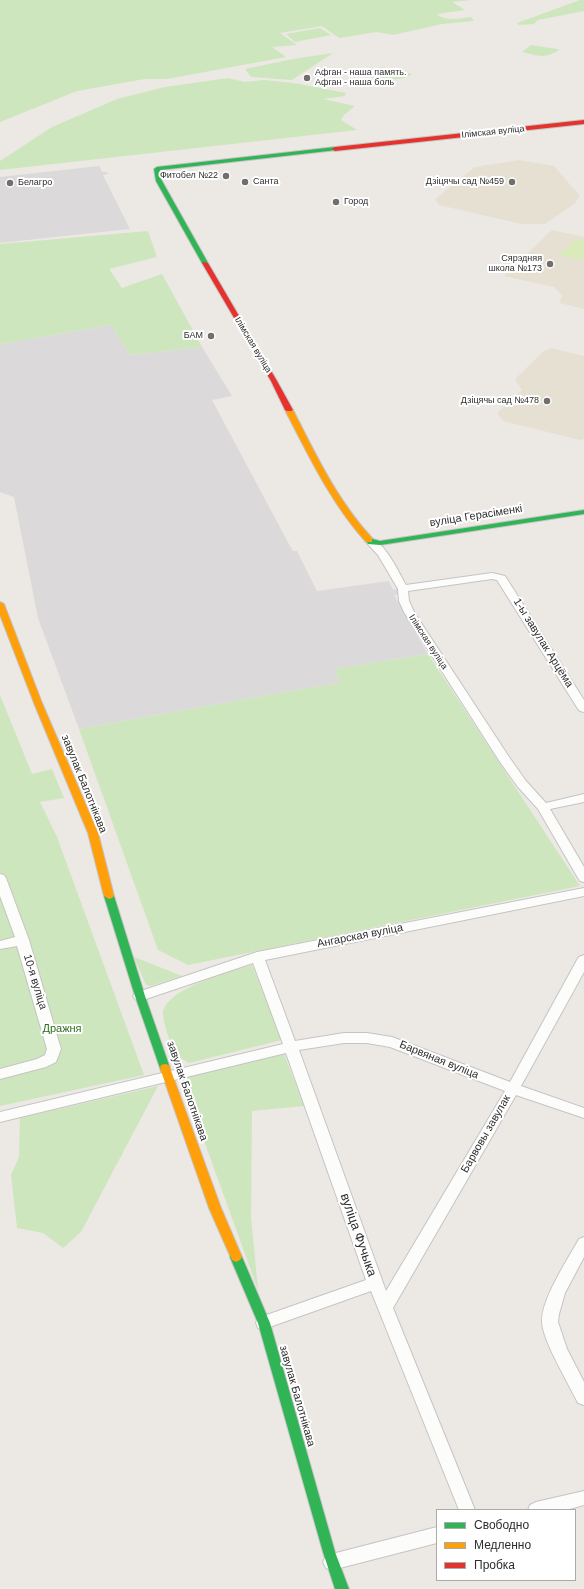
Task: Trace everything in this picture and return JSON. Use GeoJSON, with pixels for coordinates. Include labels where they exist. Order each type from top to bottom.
{"type":"FeatureCollection","features":[{"type":"Feature","properties":{"kind":"street","name":"Ілімская вуліца"},"geometry":{"type":"LineString","coordinates":[[584,122],[157,169],[159,181],[231,309],[274,381],[321,471],[353,524],[382,553],[403,589],[404,600],[409,612],[504,759],[522,784],[543,807],[584,878]]}},
{"type":"Feature","properties":{"kind":"street","name":"вуліца Герасіменкі"},"geometry":{"type":"LineString","coordinates":[[371,542],[388,541],[580,512]]}},
{"type":"Feature","properties":{"kind":"street"},"geometry":{"type":"LineString","coordinates":[[580,512],[583,524]]}},
{"type":"Feature","properties":{"kind":"street","name":"1-ы завулак Арцёма"},"geometry":{"type":"LineString","coordinates":[[403,589],[492,576],[501,578],[584,709]]}},
{"type":"Feature","properties":{"kind":"street","name":"завулак Балотнікава"},"geometry":{"type":"LineString","coordinates":[[0,604],[38,703],[92,833],[108,894],[140,996],[215,1208],[264,1323],[332,1562],[342,1589]]}},
{"type":"Feature","properties":{"kind":"street"},"geometry":{"type":"LineString","coordinates":[[543,807],[584,798]]}},
{"type":"Feature","properties":{"kind":"street","name":"10-я вуліца"},"geometry":{"type":"LineString","coordinates":[[0,878],[22,940],[54,1049],[51,1058],[41,1063],[0,1074]]}},
{"type":"Feature","properties":{"kind":"street","name":"Ангарская вуліца"},"geometry":{"type":"LineString","coordinates":[[140,996],[257,957],[584,892]]}},
{"type":"Feature","properties":{"kind":"street"},"geometry":{"type":"LineString","coordinates":[[0,945],[22,940]]}},
{"type":"Feature","properties":{"kind":"street","name":"вуліца Фучыка"},"geometry":{"type":"LineString","coordinates":[[257,957],[289,1047],[316,1114],[375,1283],[467,1509]]}},
{"type":"Feature","properties":{"kind":"street","name":"Барвовы завулак"},"geometry":{"type":"LineString","coordinates":[[385,1307],[513,1089],[584,960]]}},
{"type":"Feature","properties":{"kind":"street","name":"Барвяная вуліца"},"geometry":{"type":"LineString","coordinates":[[0,1117],[289,1047],[344,1038],[367,1038],[392,1042],[513,1089],[584,1113]]}},
{"type":"Feature","properties":{"kind":"street"},"geometry":{"type":"LineString","coordinates":[[584,1243],[552,1308],[550,1323],[555,1339],[584,1398]]}},
{"type":"Feature","properties":{"kind":"street"},"geometry":{"type":"LineString","coordinates":[[264,1323],[375,1283]]}},
{"type":"Feature","properties":{"kind":"street"},"geometry":{"type":"LineString","coordinates":[[540,1509],[584,1498]]}},
{"type":"Feature","properties":{"kind":"street"},"geometry":{"type":"LineString","coordinates":[[332,1562],[436,1535]]}},
{"type":"Feature","properties":{"kind":"shaded area","name":"Дзіцячы сад №459"},"geometry":{"type":"Polygon","coordinates":[[[519,160],[554,166],[580,196],[574,204],[545,224],[521,224],[439,205],[435,199],[475,167],[519,160]]]}},
{"type":"Feature","properties":{"kind":"shaded area"},"geometry":{"type":"Polygon","coordinates":[[[99,166],[102,172],[107,172],[108,174],[103,175],[130,229],[0,243],[0,177],[99,166]]]}},
{"type":"Feature","properties":{"kind":"shaded area","name":"Сярэдняя школа №173"},"geometry":{"type":"Polygon","coordinates":[[[552,230],[584,237],[584,309],[560,303],[562,295],[554,287],[504,276],[552,230]]]}},
{"type":"Feature","properties":{"kind":"shaded area"},"geometry":{"type":"Polygon","coordinates":[[[111,325],[130,355],[202,347],[232,396],[212,400],[291,548],[293,551],[297,551],[317,591],[389,581],[393,590],[397,589],[399,594],[394,595],[428,654],[334,669],[340,683],[79,729],[38,618],[14,497],[0,492],[0,344],[111,325]]]}},
{"type":"Feature","properties":{"kind":"shaded area","name":"Дзіцячы сад №478"},"geometry":{"type":"Polygon","coordinates":[[[551,348],[584,356],[584,439],[580,440],[503,421],[497,413],[522,390],[515,379],[544,351],[551,348]]]}},
{"type":"Feature","properties":{"kind":"green space"},"geometry":{"type":"Polygon","coordinates":[[[0,0],[472,0],[452,2],[465,10],[437,14],[449,19],[471,17],[474,21],[442,24],[393,35],[377,32],[339,38],[322,26],[280,33],[297,45],[272,47],[286,57],[167,79],[145,79],[77,91],[0,122],[0,0]]]}},
{"type":"Feature","properties":{"kind":"green space"},"geometry":{"type":"Polygon","coordinates":[[[580,0],[584,0],[584,11],[538,20],[534,24],[519,25],[517,23],[580,0]]]}},
{"type":"Feature","properties":{"kind":"green space"},"geometry":{"type":"Polygon","coordinates":[[[320,28],[331,35],[295,42],[286,34],[320,28]]]}},
{"type":"Feature","properties":{"kind":"green space"},"geometry":{"type":"Polygon","coordinates":[[[531,45],[559,50],[545,56],[522,52],[531,45]]]}},
{"type":"Feature","properties":{"kind":"green space"},"geometry":{"type":"Polygon","coordinates":[[[333,53],[292,80],[251,77],[245,69],[293,59],[333,53]]]}},
{"type":"Feature","properties":{"kind":"green space"},"geometry":{"type":"Polygon","coordinates":[[[381,67],[412,74],[407,77],[397,79],[370,75],[381,67]]]}},
{"type":"Feature","properties":{"kind":"green space"},"geometry":{"type":"Polygon","coordinates":[[[228,78],[245,82],[264,80],[294,83],[346,93],[345,96],[323,99],[355,106],[344,115],[341,120],[357,130],[0,170],[0,161],[52,127],[117,99],[165,87],[228,78]]]}},
{"type":"Feature","properties":{"kind":"green space"},"geometry":{"type":"Polygon","coordinates":[[[148,231],[157,257],[109,269],[122,288],[162,274],[202,347],[130,355],[111,325],[0,344],[0,244],[148,231]]]}},
{"type":"Feature","properties":{"kind":"green space"},"geometry":{"type":"Polygon","coordinates":[[[576,239],[584,241],[584,260],[559,255],[576,239]]]}},
{"type":"Feature","properties":{"kind":"green space"},"geometry":{"type":"Polygon","coordinates":[[[428,654],[580,886],[188,965],[158,950],[79,729],[340,683],[334,669],[428,654]]]}},
{"type":"Feature","properties":{"kind":"green space","name":"Дражня"},"geometry":{"type":"Polygon","coordinates":[[[0,695],[32,774],[52,769],[64,798],[40,802],[57,837],[144,1075],[0,1106],[0,695]]]}},
{"type":"Feature","properties":{"kind":"green space"},"geometry":{"type":"Polygon","coordinates":[[[134,957],[182,976],[150,986],[146,985],[134,957]]]}},
{"type":"Feature","properties":{"kind":"green space"},"geometry":{"type":"Polygon","coordinates":[[[252,965],[282,1040],[189,1063],[174,1054],[163,1015],[166,1006],[174,997],[185,989],[200,982],[252,965]]]}},
{"type":"Feature","properties":{"kind":"green space"},"geometry":{"type":"Polygon","coordinates":[[[283,1051],[304,1106],[252,1111],[251,1217],[258,1290],[181,1077],[283,1051]]]}},
{"type":"Feature","properties":{"kind":"green space"},"geometry":{"type":"Polygon","coordinates":[[[158,1086],[81,1232],[63,1248],[43,1233],[17,1228],[11,1175],[19,1157],[20,1118],[158,1086]]]}},
{"type":"Feature","properties":{"kind":"traffic: fast"},"geometry":{"type":"LineString","coordinates":[[205,263],[159,181],[157,169],[335,149]]}},
{"type":"Feature","properties":{"kind":"traffic: fast"},"geometry":{"type":"LineString","coordinates":[[369,540],[371,542],[380,543],[584,512]]}},
{"type":"Feature","properties":{"kind":"traffic: fast"},"geometry":{"type":"LineString","coordinates":[[109,896],[140,996],[165,1068]]}},
{"type":"Feature","properties":{"kind":"traffic: fast"},"geometry":{"type":"LineString","coordinates":[[236,1257],[264,1323],[329,1552],[342,1589]]}},
{"type":"Feature","properties":{"kind":"traffic: slow"},"geometry":{"type":"LineString","coordinates":[[289,410],[334,495],[356,526],[369,540]]}},
{"type":"Feature","properties":{"kind":"traffic: slow"},"geometry":{"type":"LineString","coordinates":[[0,604],[38,703],[93,833],[109,896]]}},
{"type":"Feature","properties":{"kind":"traffic: slow"},"geometry":{"type":"LineString","coordinates":[[165,1068],[215,1208],[236,1257]]}},
{"type":"Feature","properties":{"kind":"traffic: jam"},"geometry":{"type":"LineString","coordinates":[[335,149],[584,122]]}},
{"type":"Feature","properties":{"kind":"traffic: jam"},"geometry":{"type":"LineString","coordinates":[[205,263],[274,381],[289,410]]}},
{"type":"Feature","properties":{"kind":"place","name":"Афган - наша память. Афган - наша боль"},"geometry":{"type":"Point","coordinates":[307,78]}},
{"type":"Feature","properties":{"kind":"place","name":"Фитобел №22"},"geometry":{"type":"Point","coordinates":[226,176]}},
{"type":"Feature","properties":{"kind":"place","name":"Санта"},"geometry":{"type":"Point","coordinates":[245,182]}},
{"type":"Feature","properties":{"kind":"place","name":"Дзіцячы сад №459"},"geometry":{"type":"Point","coordinates":[512,182]}},
{"type":"Feature","properties":{"kind":"place","name":"Белагро"},"geometry":{"type":"Point","coordinates":[10,183]}},
{"type":"Feature","properties":{"kind":"place","name":"Город"},"geometry":{"type":"Point","coordinates":[336,202]}},
{"type":"Feature","properties":{"kind":"place","name":"Сярэдняя школа №173"},"geometry":{"type":"Point","coordinates":[550,264]}},
{"type":"Feature","properties":{"kind":"place","name":"БАМ"},"geometry":{"type":"Point","coordinates":[211,336]}},
{"type":"Feature","properties":{"kind":"place","name":"Дзіцячы сад №478"},"geometry":{"type":"Point","coordinates":[547,401]}}]}
